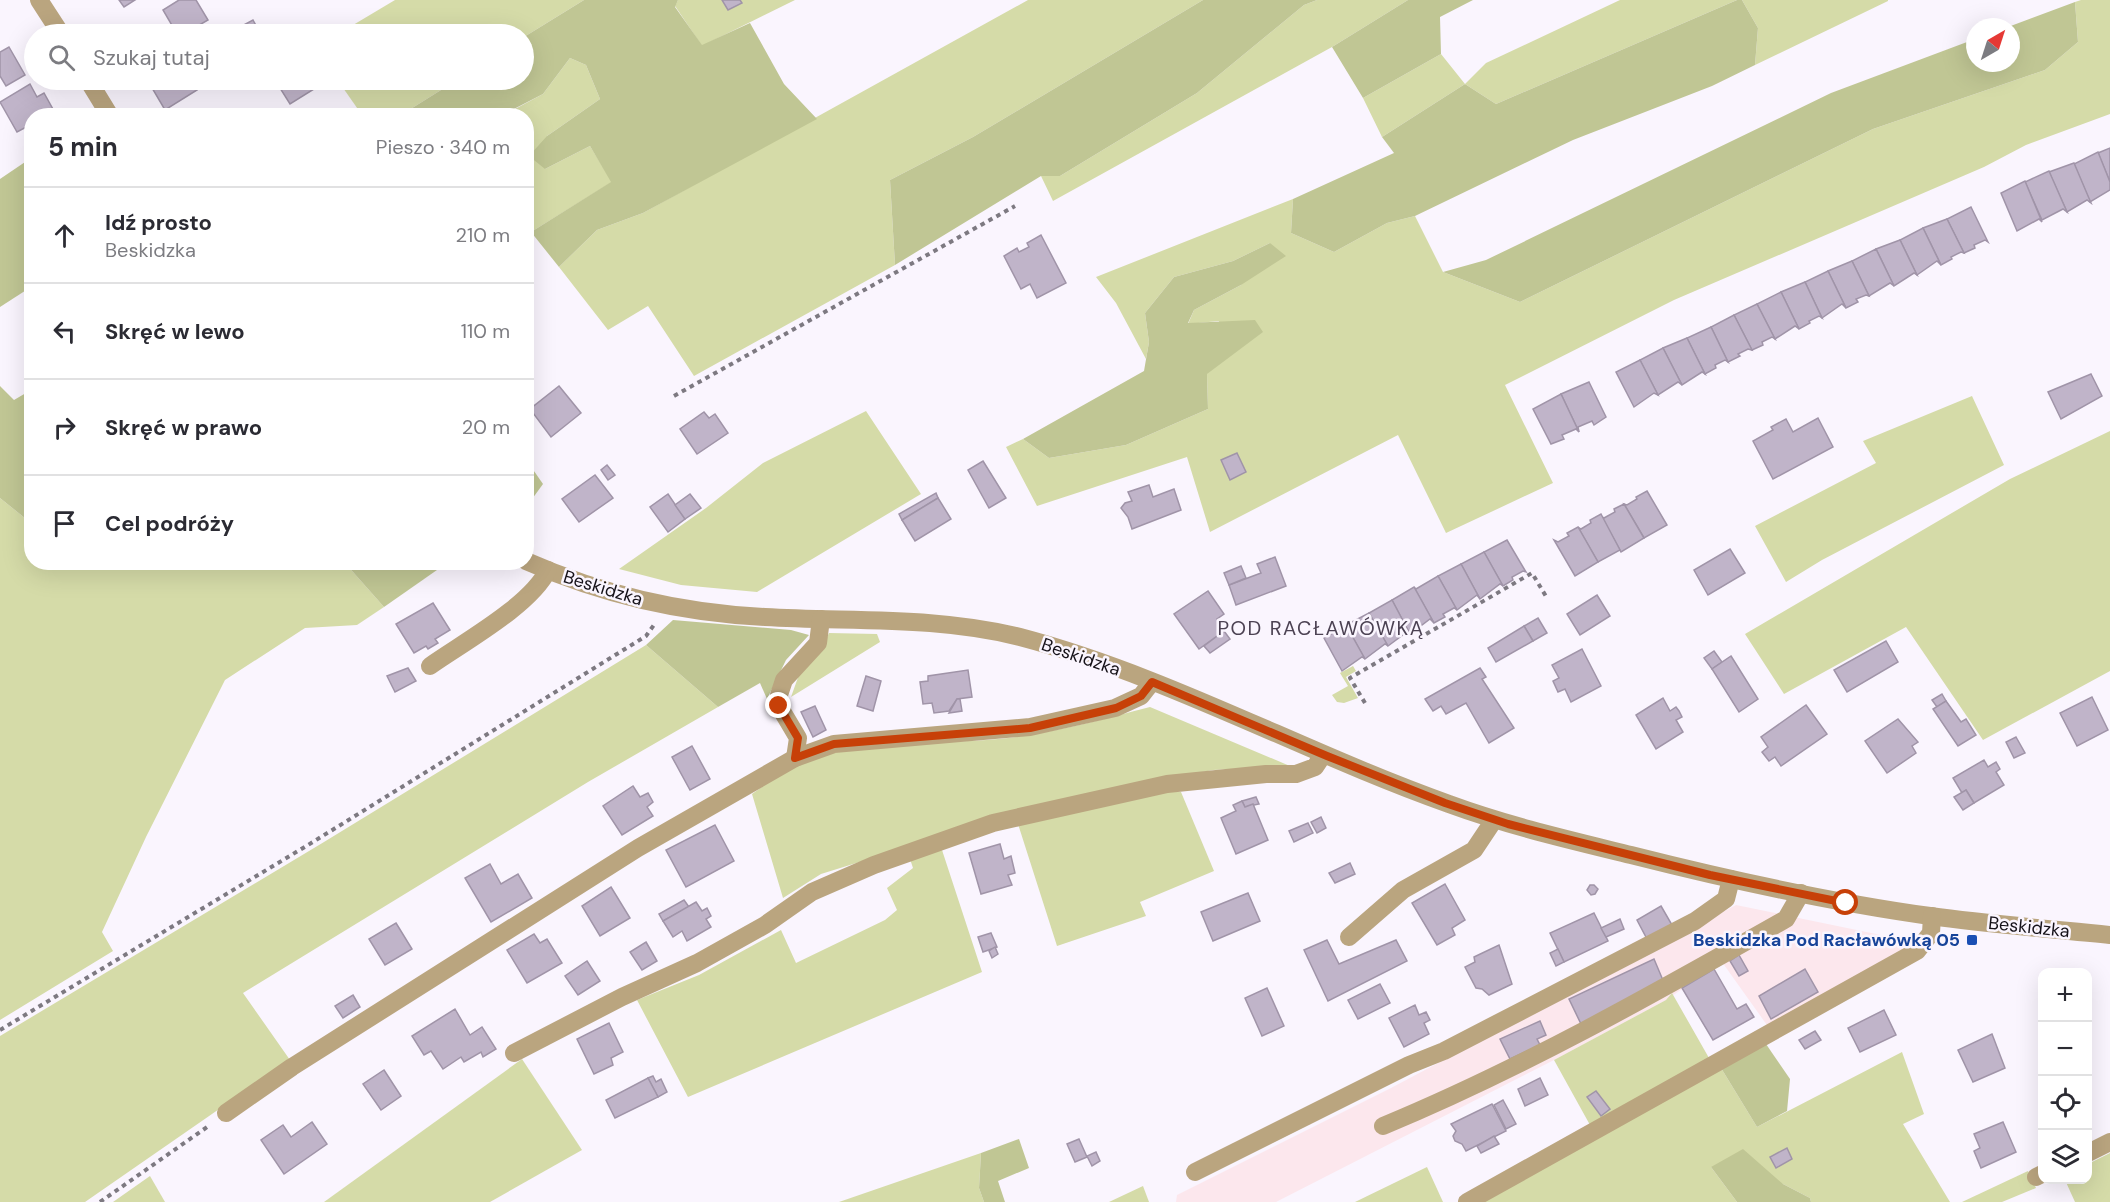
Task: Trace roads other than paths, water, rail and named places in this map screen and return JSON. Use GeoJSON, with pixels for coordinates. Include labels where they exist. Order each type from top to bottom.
{"type":"FeatureCollection","features":[{"type":"Feature","properties":{"kind":"street"},"geometry":{"type":"LineString","coordinates":[[39,0],[55,24]]}},
{"type":"Feature","properties":{"kind":"street"},"geometry":{"type":"LineString","coordinates":[[94,90],[105,108]]}},
{"type":"Feature","properties":{"kind":"street","name":"Beskidzka"},"geometry":{"type":"LineString","coordinates":[[534,564],[631,599],[667,606],[721,614],[930,623],[1015,636],[1072,652],[1152,682],[1323,754],[1494,820],[1731,879],[1801,894],[1932,916],[2110,935]]}},
{"type":"Feature","properties":{"kind":"street"},"geometry":{"type":"LineString","coordinates":[[430,666],[516,606],[542,584],[548,570]]}},
{"type":"Feature","properties":{"kind":"street"},"geometry":{"type":"LineString","coordinates":[[795,758],[798,738],[779,706],[779,695],[784,680],[818,643],[821,619]]}},
{"type":"Feature","properties":{"kind":"street"},"geometry":{"type":"LineString","coordinates":[[226,1113],[291,1067],[628,854],[795,758],[834,744],[1030,728],[1116,708],[1141,696],[1152,682]]}},
{"type":"Feature","properties":{"kind":"street"},"geometry":{"type":"LineString","coordinates":[[514,1053],[622,997],[697,963],[765,925],[812,892],[874,866],[993,823],[1167,784],[1266,774],[1296,774],[1315,768],[1323,754]]}},
{"type":"Feature","properties":{"kind":"street"},"geometry":{"type":"LineString","coordinates":[[1349,937],[1403,890],[1474,850],[1494,820]]}},
{"type":"Feature","properties":{"kind":"street"},"geometry":{"type":"LineString","coordinates":[[1195,1172],[1409,1065],[1444,1051],[1695,921],[1726,899],[1731,879]]}},
{"type":"Feature","properties":{"kind":"street"},"geometry":{"type":"LineString","coordinates":[[1383,1126],[1459,1095],[1623,1011],[1786,919],[1801,894]]}},
{"type":"Feature","properties":{"kind":"street"},"geometry":{"type":"LineString","coordinates":[[1467,1202],[1917,951],[1931,933],[1932,916]]}},
{"type":"Feature","properties":{"kind":"street"},"geometry":{"type":"LineString","coordinates":[[2092,1151],[2110,1142]]}},
{"type":"Feature","properties":{"kind":"place","name":"Beskidzka Pod Racławówką 05"},"geometry":{"type":"Point","coordinates":[1972,940]}},
{"type":"Feature","properties":{"kind":"district","name":"POD RACŁAWÓWKĄ"},"geometry":{"type":"Point","coordinates":[1321,628]}}]}
